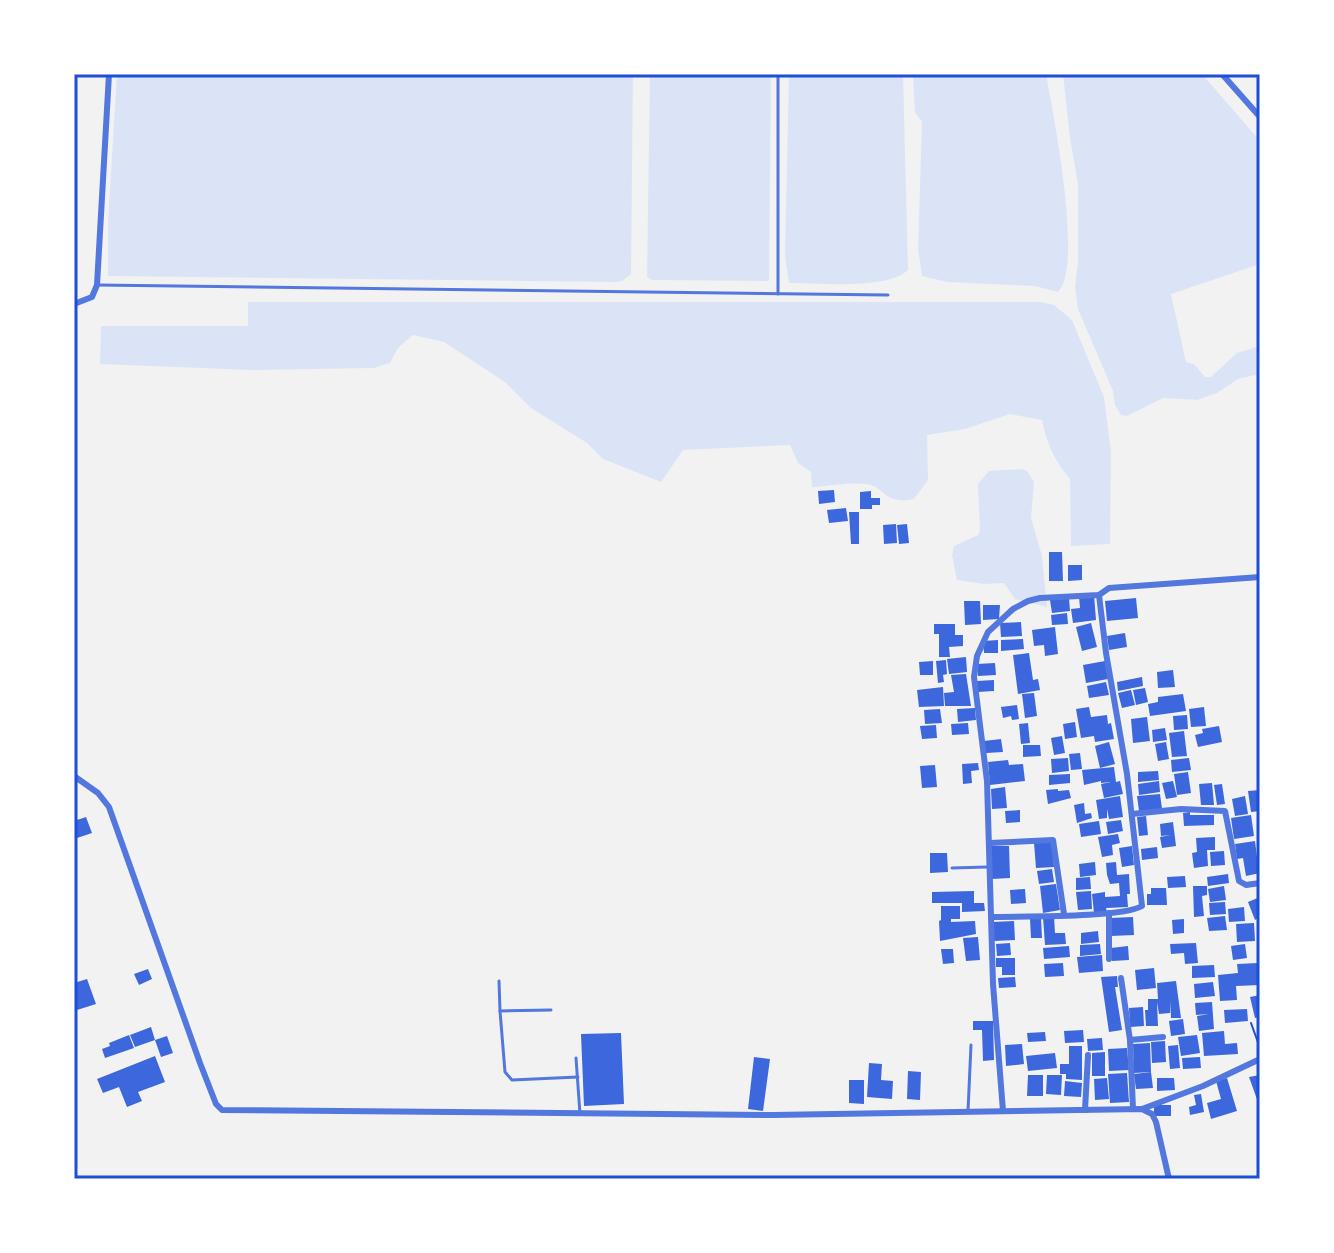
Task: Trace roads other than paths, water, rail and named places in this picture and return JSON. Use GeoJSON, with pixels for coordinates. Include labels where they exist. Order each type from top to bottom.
{"type":"FeatureCollection","features":[{"type":"Feature","properties":{"kind":"street"},"geometry":{"type":"LineString","coordinates":[[74,304],[92,297],[97,285],[109,74]]}},
{"type":"Feature","properties":{"kind":"street"},"geometry":{"type":"LineString","coordinates":[[1222,74],[1260,117]]}},
{"type":"Feature","properties":{"kind":"street"},"geometry":{"type":"LineString","coordinates":[[1003,1111],[993,984],[987,781],[974,677],[982,641],[993,626],[1013,609],[1040,598],[1099,595],[1109,588],[1260,577]]}},
{"type":"Feature","properties":{"kind":"street"},"geometry":{"type":"LineString","coordinates":[[991,917],[1109,913],[1142,906],[1127,774],[1099,595]]}},
{"type":"Feature","properties":{"kind":"street"},"geometry":{"type":"LineString","coordinates":[[74,776],[98,793],[109,807],[200,1063],[216,1104],[222,1110],[773,1115],[1138,1109],[1203,1086],[1260,1059]]}},
{"type":"Feature","properties":{"kind":"street"},"geometry":{"type":"LineString","coordinates":[[1132,814],[1181,809],[1225,811],[1239,881],[1249,886],[1260,883]]}},
{"type":"Feature","properties":{"kind":"street"},"geometry":{"type":"LineString","coordinates":[[990,843],[1053,840],[1064,914]]}},
{"type":"Feature","properties":{"kind":"street"},"geometry":{"type":"LineString","coordinates":[[1109,913],[1109,959]]}},
{"type":"Feature","properties":{"kind":"street"},"geometry":{"type":"LineString","coordinates":[[1121,978],[1138,1109]]}},
{"type":"Feature","properties":{"kind":"street"},"geometry":{"type":"LineString","coordinates":[[1130,1040],[1163,1037]]}},
{"type":"Feature","properties":{"kind":"street"},"geometry":{"type":"LineString","coordinates":[[1085,1110],[1088,1055]]}},
{"type":"Feature","properties":{"kind":"street"},"geometry":{"type":"LineString","coordinates":[[1138,1109],[1152,1114],[1156,1122],[1169,1179]]}},
{"type":"Feature","properties":{"kind":"lane"},"geometry":{"type":"LineString","coordinates":[[778,74],[778,294]]}},
{"type":"Feature","properties":{"kind":"lane"},"geometry":{"type":"LineString","coordinates":[[97,285],[888,295]]}},
{"type":"Feature","properties":{"kind":"lane"},"geometry":{"type":"LineString","coordinates":[[952,868],[991,867]]}},
{"type":"Feature","properties":{"kind":"lane"},"geometry":{"type":"LineString","coordinates":[[499,981],[507,1076],[512,1080],[578,1077]]}},
{"type":"Feature","properties":{"kind":"lane"},"geometry":{"type":"LineString","coordinates":[[500,1011],[551,1010]]}},
{"type":"Feature","properties":{"kind":"lane"},"geometry":{"type":"LineString","coordinates":[[968,1111],[971,1045]]}},
{"type":"Feature","properties":{"kind":"lane"},"geometry":{"type":"LineString","coordinates":[[576,1058],[580,1114]]}}]}
